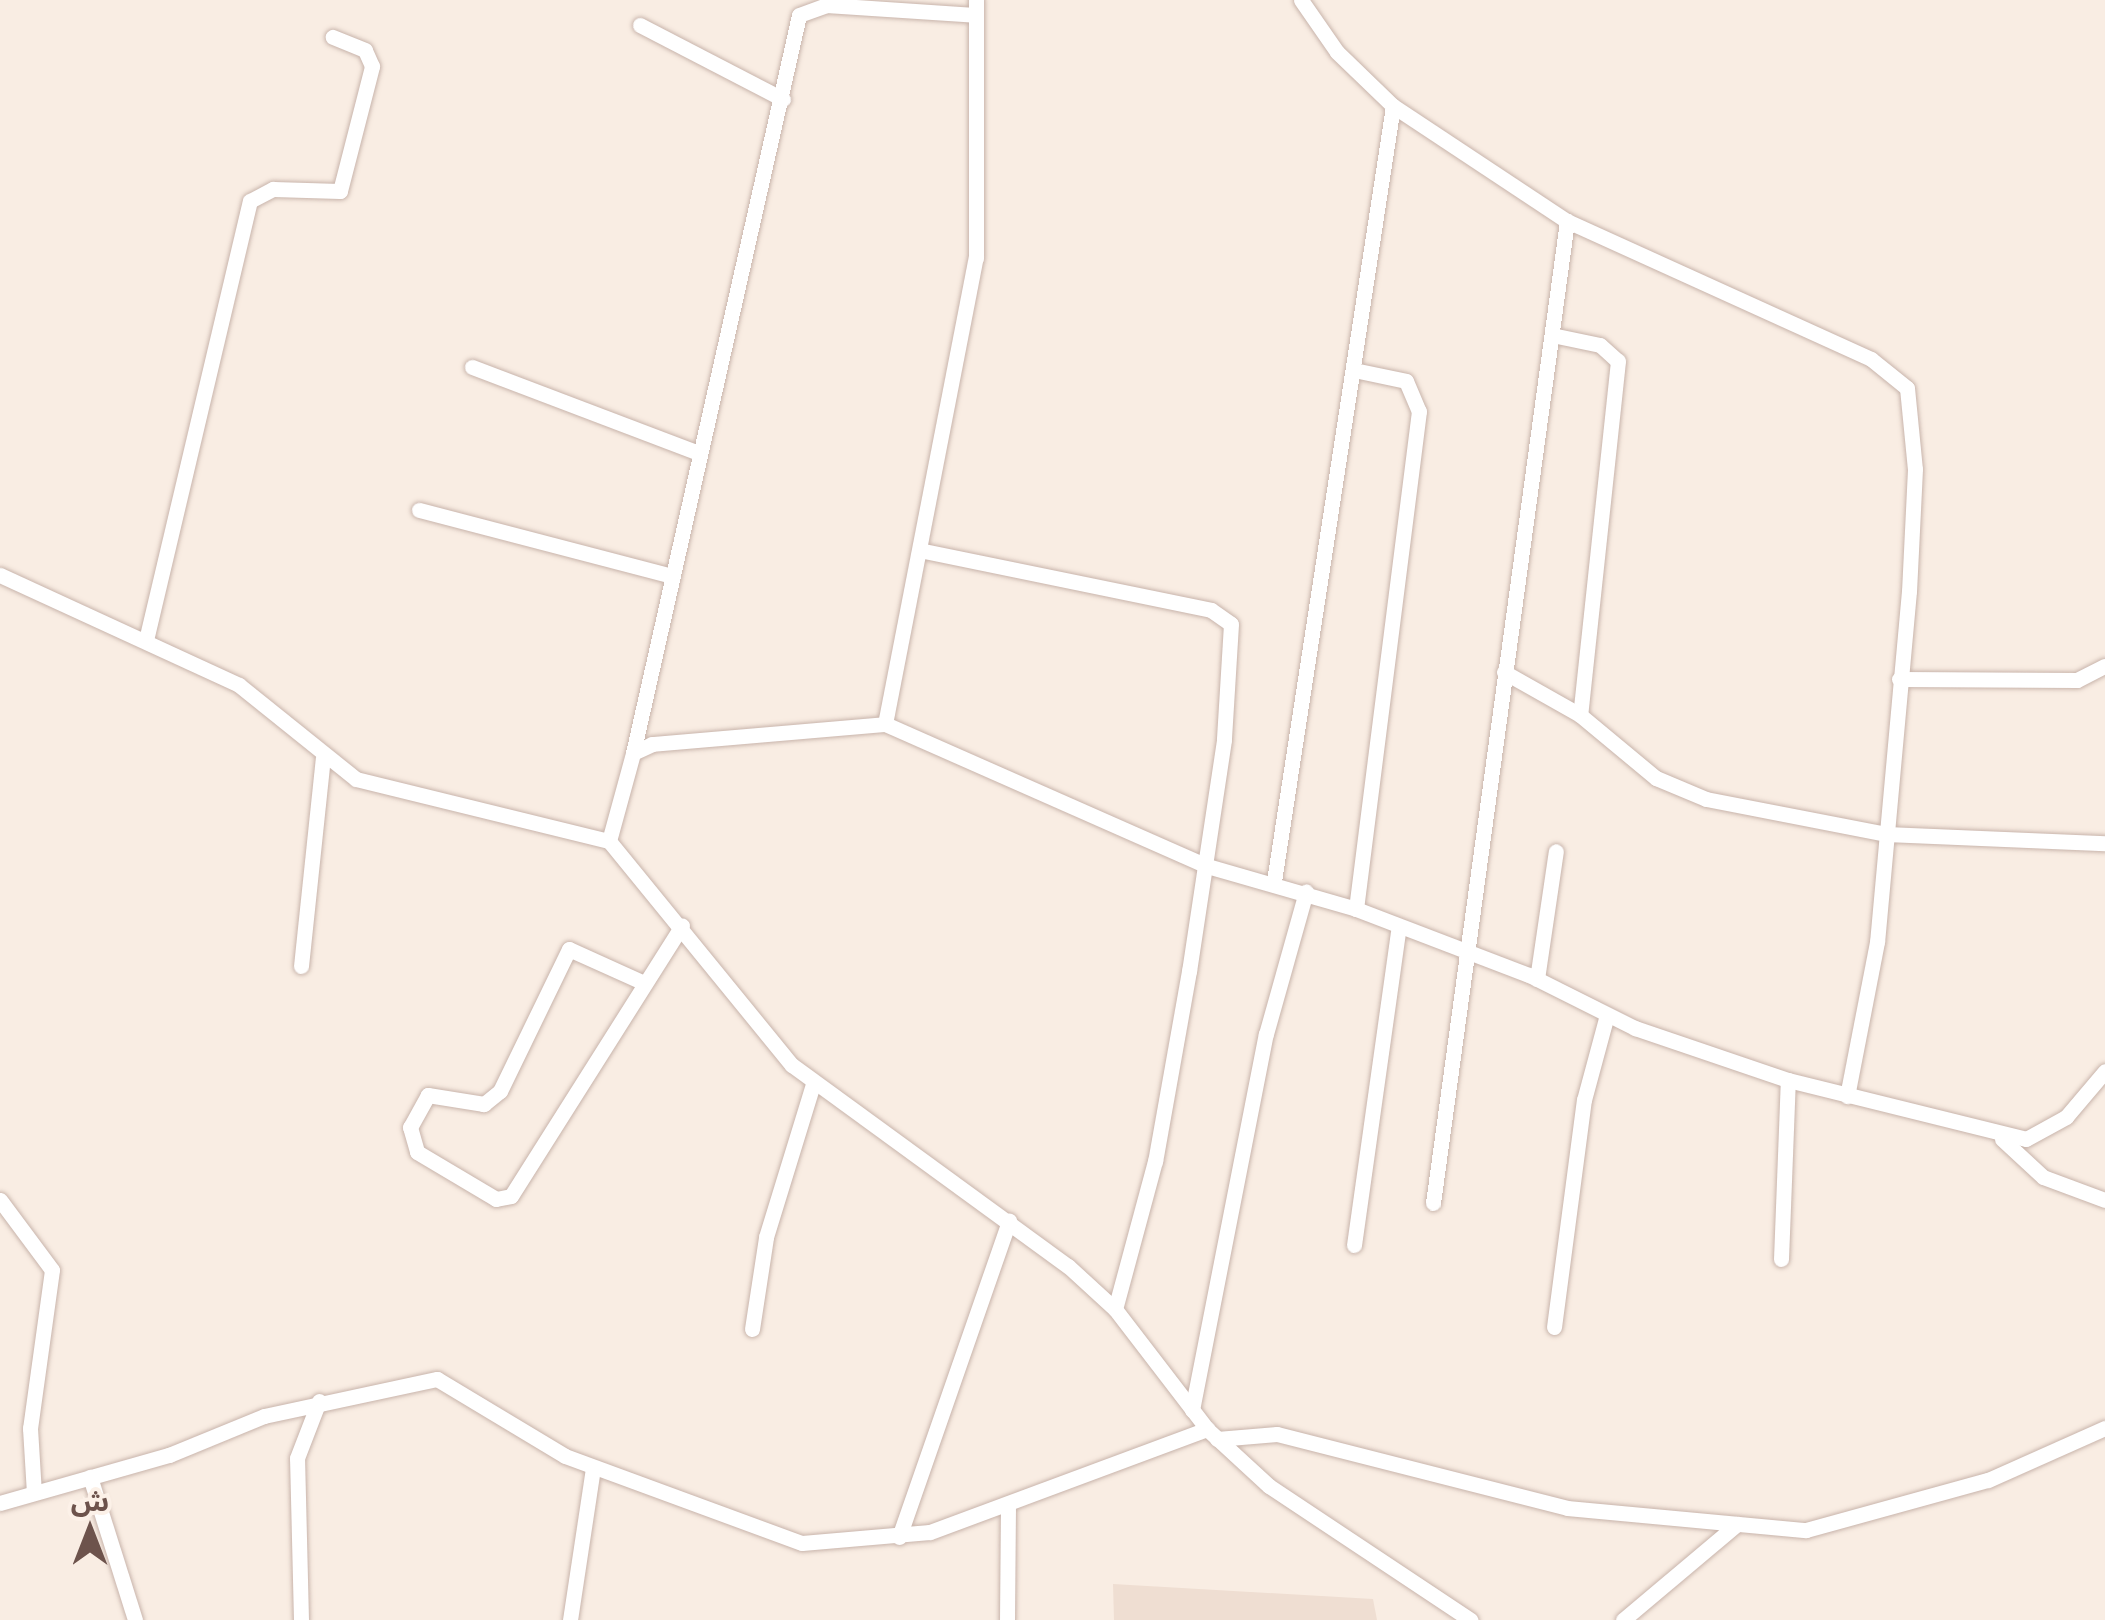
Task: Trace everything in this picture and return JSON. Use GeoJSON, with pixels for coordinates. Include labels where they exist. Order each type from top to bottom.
{"type":"FeatureCollection","features":[{"type":"Feature","properties":{"kind":"street"},"geometry":{"type":"LineString","coordinates":[[1301,0],[1337,52],[1393,106],[1567,220],[1900,375],[1910,398],[1915,509],[1886,834],[1847,1096]]}},
{"type":"Feature","properties":{"kind":"street"},"geometry":{"type":"LineString","coordinates":[[609,841],[634,753],[799,15],[811,7],[976,8],[976,258],[924,551],[885,724]]}},
{"type":"Feature","properties":{"kind":"street"},"geometry":{"type":"LineString","coordinates":[[640,25],[783,99]]}},
{"type":"Feature","properties":{"kind":"street"},"geometry":{"type":"LineString","coordinates":[[147,636],[250,201],[273,190],[331,195],[346,174],[371,58],[332,37]]}},
{"type":"Feature","properties":{"kind":"street"},"geometry":{"type":"LineString","coordinates":[[1274,881],[1393,106]]}},
{"type":"Feature","properties":{"kind":"street"},"geometry":{"type":"LineString","coordinates":[[1433,1203],[1567,220]]}},
{"type":"Feature","properties":{"kind":"street"},"geometry":{"type":"LineString","coordinates":[[1552,335],[1600,345],[1618,361],[1580,716]]}},
{"type":"Feature","properties":{"kind":"street"},"geometry":{"type":"LineString","coordinates":[[472,367],[698,453]]}},
{"type":"Feature","properties":{"kind":"street"},"geometry":{"type":"LineString","coordinates":[[1354,370],[1406,381],[1419,410],[1356,910]]}},
{"type":"Feature","properties":{"kind":"street"},"geometry":{"type":"LineString","coordinates":[[419,510],[673,576]]}},
{"type":"Feature","properties":{"kind":"street"},"geometry":{"type":"LineString","coordinates":[[924,551],[1212,610],[1231,624],[1204,866],[1155,1161],[1114,1310]]}},
{"type":"Feature","properties":{"kind":"street"},"geometry":{"type":"LineString","coordinates":[[0,574],[147,636],[239,685],[323,758],[378,787],[609,841],[813,1084],[1009,1221],[1114,1310],[1212,1434],[1268,1486],[1471,1620]]}},
{"type":"Feature","properties":{"kind":"street"},"geometry":{"type":"LineString","coordinates":[[1899,679],[2078,680],[2105,666]]}},
{"type":"Feature","properties":{"kind":"street"},"geometry":{"type":"LineString","coordinates":[[1504,672],[1580,716],[1688,793],[1886,834],[2105,843]]}},
{"type":"Feature","properties":{"kind":"street"},"geometry":{"type":"LineString","coordinates":[[634,753],[682,740],[885,724],[1204,866],[1274,881],[1356,910],[1398,931],[1537,979],[1607,1014],[1788,1080],[2002,1139],[2048,1132],[2105,1071]]}},
{"type":"Feature","properties":{"kind":"street"},"geometry":{"type":"LineString","coordinates":[[301,966],[323,758]]}},
{"type":"Feature","properties":{"kind":"street"},"geometry":{"type":"LineString","coordinates":[[1537,979],[1556,851]]}},
{"type":"Feature","properties":{"kind":"street"},"geometry":{"type":"LineString","coordinates":[[1192,1410],[1266,1034],[1306,892]]}},
{"type":"Feature","properties":{"kind":"street"},"geometry":{"type":"LineString","coordinates":[[642,982],[569,949],[500,1090],[484,1104],[428,1096],[410,1126],[417,1152],[496,1199],[510,1196],[642,982],[682,925]]}},
{"type":"Feature","properties":{"kind":"street"},"geometry":{"type":"LineString","coordinates":[[1354,1245],[1398,931]]}},
{"type":"Feature","properties":{"kind":"street"},"geometry":{"type":"LineString","coordinates":[[1554,1328],[1584,1100],[1607,1014]]}},
{"type":"Feature","properties":{"kind":"street"},"geometry":{"type":"LineString","coordinates":[[1781,1258],[1788,1080]]}},
{"type":"Feature","properties":{"kind":"street"},"geometry":{"type":"LineString","coordinates":[[752,1329],[766,1236],[813,1084]]}},
{"type":"Feature","properties":{"kind":"street"},"geometry":{"type":"LineString","coordinates":[[2002,1139],[2044,1177],[2105,1200]]}},
{"type":"Feature","properties":{"kind":"street"},"geometry":{"type":"LineString","coordinates":[[0,1200],[52,1270],[30,1428],[34,1493]]}},
{"type":"Feature","properties":{"kind":"street"},"geometry":{"type":"LineString","coordinates":[[899,1537],[1009,1221]]}},
{"type":"Feature","properties":{"kind":"street"},"geometry":{"type":"LineString","coordinates":[[0,1503],[90,1478],[319,1401],[437,1379],[521,1436],[594,1468],[786,1540],[899,1537],[1212,1434],[1277,1434],[1462,1488],[1806,1530],[1870,1519],[2105,1428]]}},
{"type":"Feature","properties":{"kind":"street"},"geometry":{"type":"LineString","coordinates":[[300,1620],[297,1458],[319,1401]]}},
{"type":"Feature","properties":{"kind":"street"},"geometry":{"type":"LineString","coordinates":[[570,1620],[594,1468]]}},
{"type":"Feature","properties":{"kind":"street"},"geometry":{"type":"LineString","coordinates":[[90,1478],[135,1620]]}},
{"type":"Feature","properties":{"kind":"street"},"geometry":{"type":"LineString","coordinates":[[1007,1620],[1008,1504]]}},
{"type":"Feature","properties":{"kind":"street"},"geometry":{"type":"LineString","coordinates":[[1623,1620],[1738,1524]]}},
{"type":"Feature","properties":{"kind":"shaded area"},"geometry":{"type":"Polygon","coordinates":[[[1113,1584],[1373,1599],[1377,1620],[1114,1620],[1113,1584]]]}}]}
